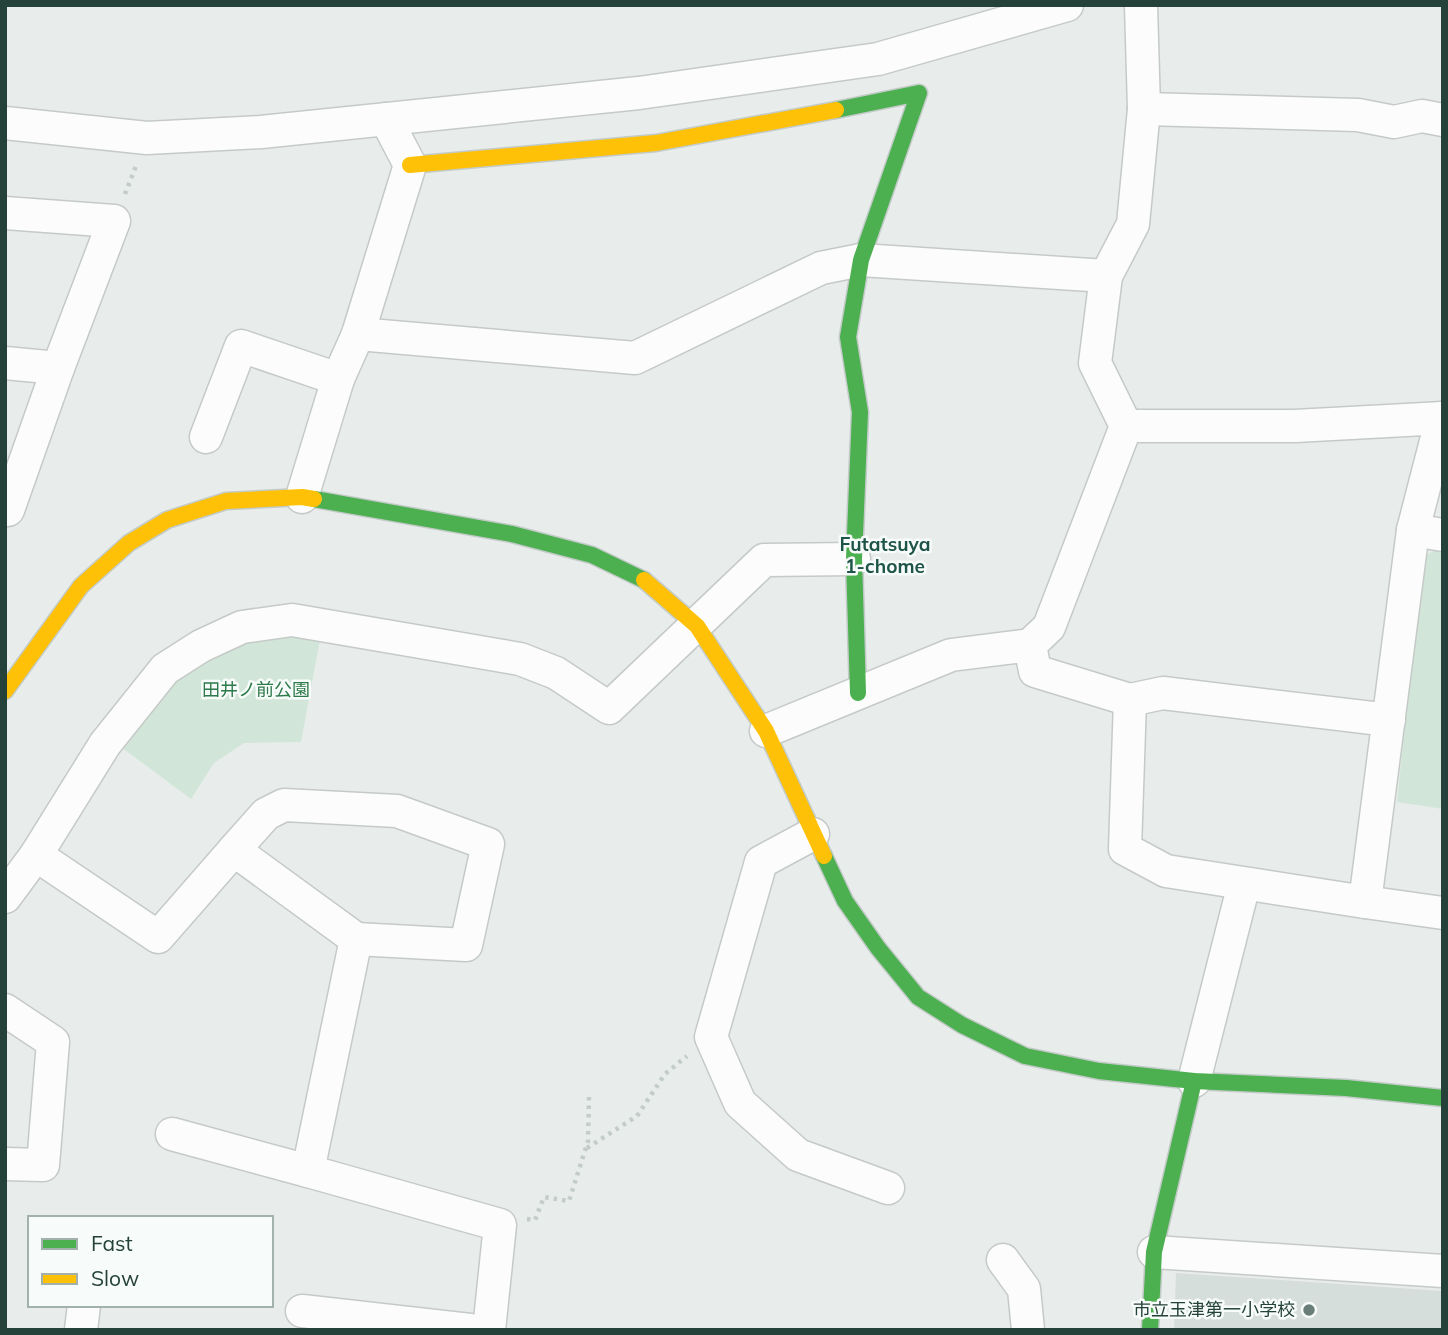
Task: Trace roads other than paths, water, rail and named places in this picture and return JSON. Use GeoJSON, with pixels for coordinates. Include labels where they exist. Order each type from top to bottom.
{"type":"FeatureCollection","features":[{"type":"Feature","properties":{"kind":"street"},"geometry":{"type":"LineString","coordinates":[[5,123],[147,138],[261,132],[639,93],[878,59],[1067,5]]}},
{"type":"Feature","properties":{"kind":"street"},"geometry":{"type":"LineString","coordinates":[[766,731],[951,655],[1030,645],[1049,626],[1126,426],[1096,363],[1106,276],[1133,224],[1144,109],[1141,5]]}},
{"type":"Feature","properties":{"kind":"street"},"geometry":{"type":"LineString","coordinates":[[411,164],[656,143],[785,121],[919,93],[861,260],[848,337],[860,412],[854,559],[858,693]]}},
{"type":"Feature","properties":{"kind":"street"},"geometry":{"type":"LineString","coordinates":[[1144,109],[1358,115],[1394,122],[1422,116],[1443,120]]}},
{"type":"Feature","properties":{"kind":"street"},"geometry":{"type":"LineString","coordinates":[[302,497],[338,379],[358,334],[411,164],[386,119]]}},
{"type":"Feature","properties":{"kind":"street"},"geometry":{"type":"LineString","coordinates":[[5,212],[114,221],[8,510],[5,510]]}},
{"type":"Feature","properties":{"kind":"street"},"geometry":{"type":"LineString","coordinates":[[358,334],[635,358],[821,268],[861,260],[1106,276]]}},
{"type":"Feature","properties":{"kind":"street"},"geometry":{"type":"LineString","coordinates":[[206,437],[241,346],[338,379]]}},
{"type":"Feature","properties":{"kind":"street"},"geometry":{"type":"LineString","coordinates":[[5,363],[58,368]]}},
{"type":"Feature","properties":{"kind":"street"},"geometry":{"type":"LineString","coordinates":[[1126,426],[1296,426],[1443,418],[1428,532],[1389,720],[1365,902]]}},
{"type":"Feature","properties":{"kind":"street"},"geometry":{"type":"LineString","coordinates":[[5,691],[81,586],[129,543],[167,520],[226,501],[302,497],[512,534],[592,555],[644,580],[696,626],[766,731],[845,901],[878,948],[918,997],[951,1018],[1025,1056],[1099,1071],[1194,1081],[1346,1088],[1443,1098]]}},
{"type":"Feature","properties":{"kind":"street"},"geometry":{"type":"LineString","coordinates":[[5,897],[36,855],[106,744],[165,669],[201,646],[242,627],[292,620],[520,659],[556,673],[609,708],[764,560],[854,559]]}},
{"type":"Feature","properties":{"kind":"street"},"geometry":{"type":"LineString","coordinates":[[1030,645],[1035,671],[1129,700],[1163,693],[1389,720]]}},
{"type":"Feature","properties":{"kind":"street"},"geometry":{"type":"LineString","coordinates":[[1129,700],[1125,849],[1166,872],[1443,913]]}},
{"type":"Feature","properties":{"kind":"street"},"geometry":{"type":"LineString","coordinates":[[36,855],[158,937],[234,850],[266,814],[284,805],[397,811],[488,844],[466,945],[356,939],[234,850]]}},
{"type":"Feature","properties":{"kind":"street"},"geometry":{"type":"LineString","coordinates":[[813,835],[761,862],[711,1037],[740,1103],[798,1155],[888,1188]]}},
{"type":"Feature","properties":{"kind":"street"},"geometry":{"type":"LineString","coordinates":[[1150,1330],[1154,1252],[1244,884]]}},
{"type":"Feature","properties":{"kind":"street"},"geometry":{"type":"LineString","coordinates":[[308,1171],[356,939]]}},
{"type":"Feature","properties":{"kind":"street"},"geometry":{"type":"LineString","coordinates":[[5,1010],[53,1042],[43,1165],[5,1164]]}},
{"type":"Feature","properties":{"kind":"street"},"geometry":{"type":"LineString","coordinates":[[172,1135],[500,1225],[489,1330]]}},
{"type":"Feature","properties":{"kind":"street"},"geometry":{"type":"LineString","coordinates":[[1154,1252],[1443,1271]]}},
{"type":"Feature","properties":{"kind":"street"},"geometry":{"type":"LineString","coordinates":[[1003,1260],[1024,1289],[1028,1330]]}},
{"type":"Feature","properties":{"kind":"street"},"geometry":{"type":"LineString","coordinates":[[81,1330],[84,1307]]}},
{"type":"Feature","properties":{"kind":"street"},"geometry":{"type":"LineString","coordinates":[[302,1311],[470,1330]]}},
{"type":"Feature","properties":{"kind":"place","name":"市立玉津第一小学校"},"geometry":{"type":"Point","coordinates":[1309,1310]}},
{"type":"Feature","properties":{"kind":"district","name":"Futatsuya 1-chome"},"geometry":{"type":"Point","coordinates":[885,555]}},
{"type":"Feature","properties":{"kind":"park label","name":"田井ノ前公園"},"geometry":{"type":"Point","coordinates":[256,690]}}]}
